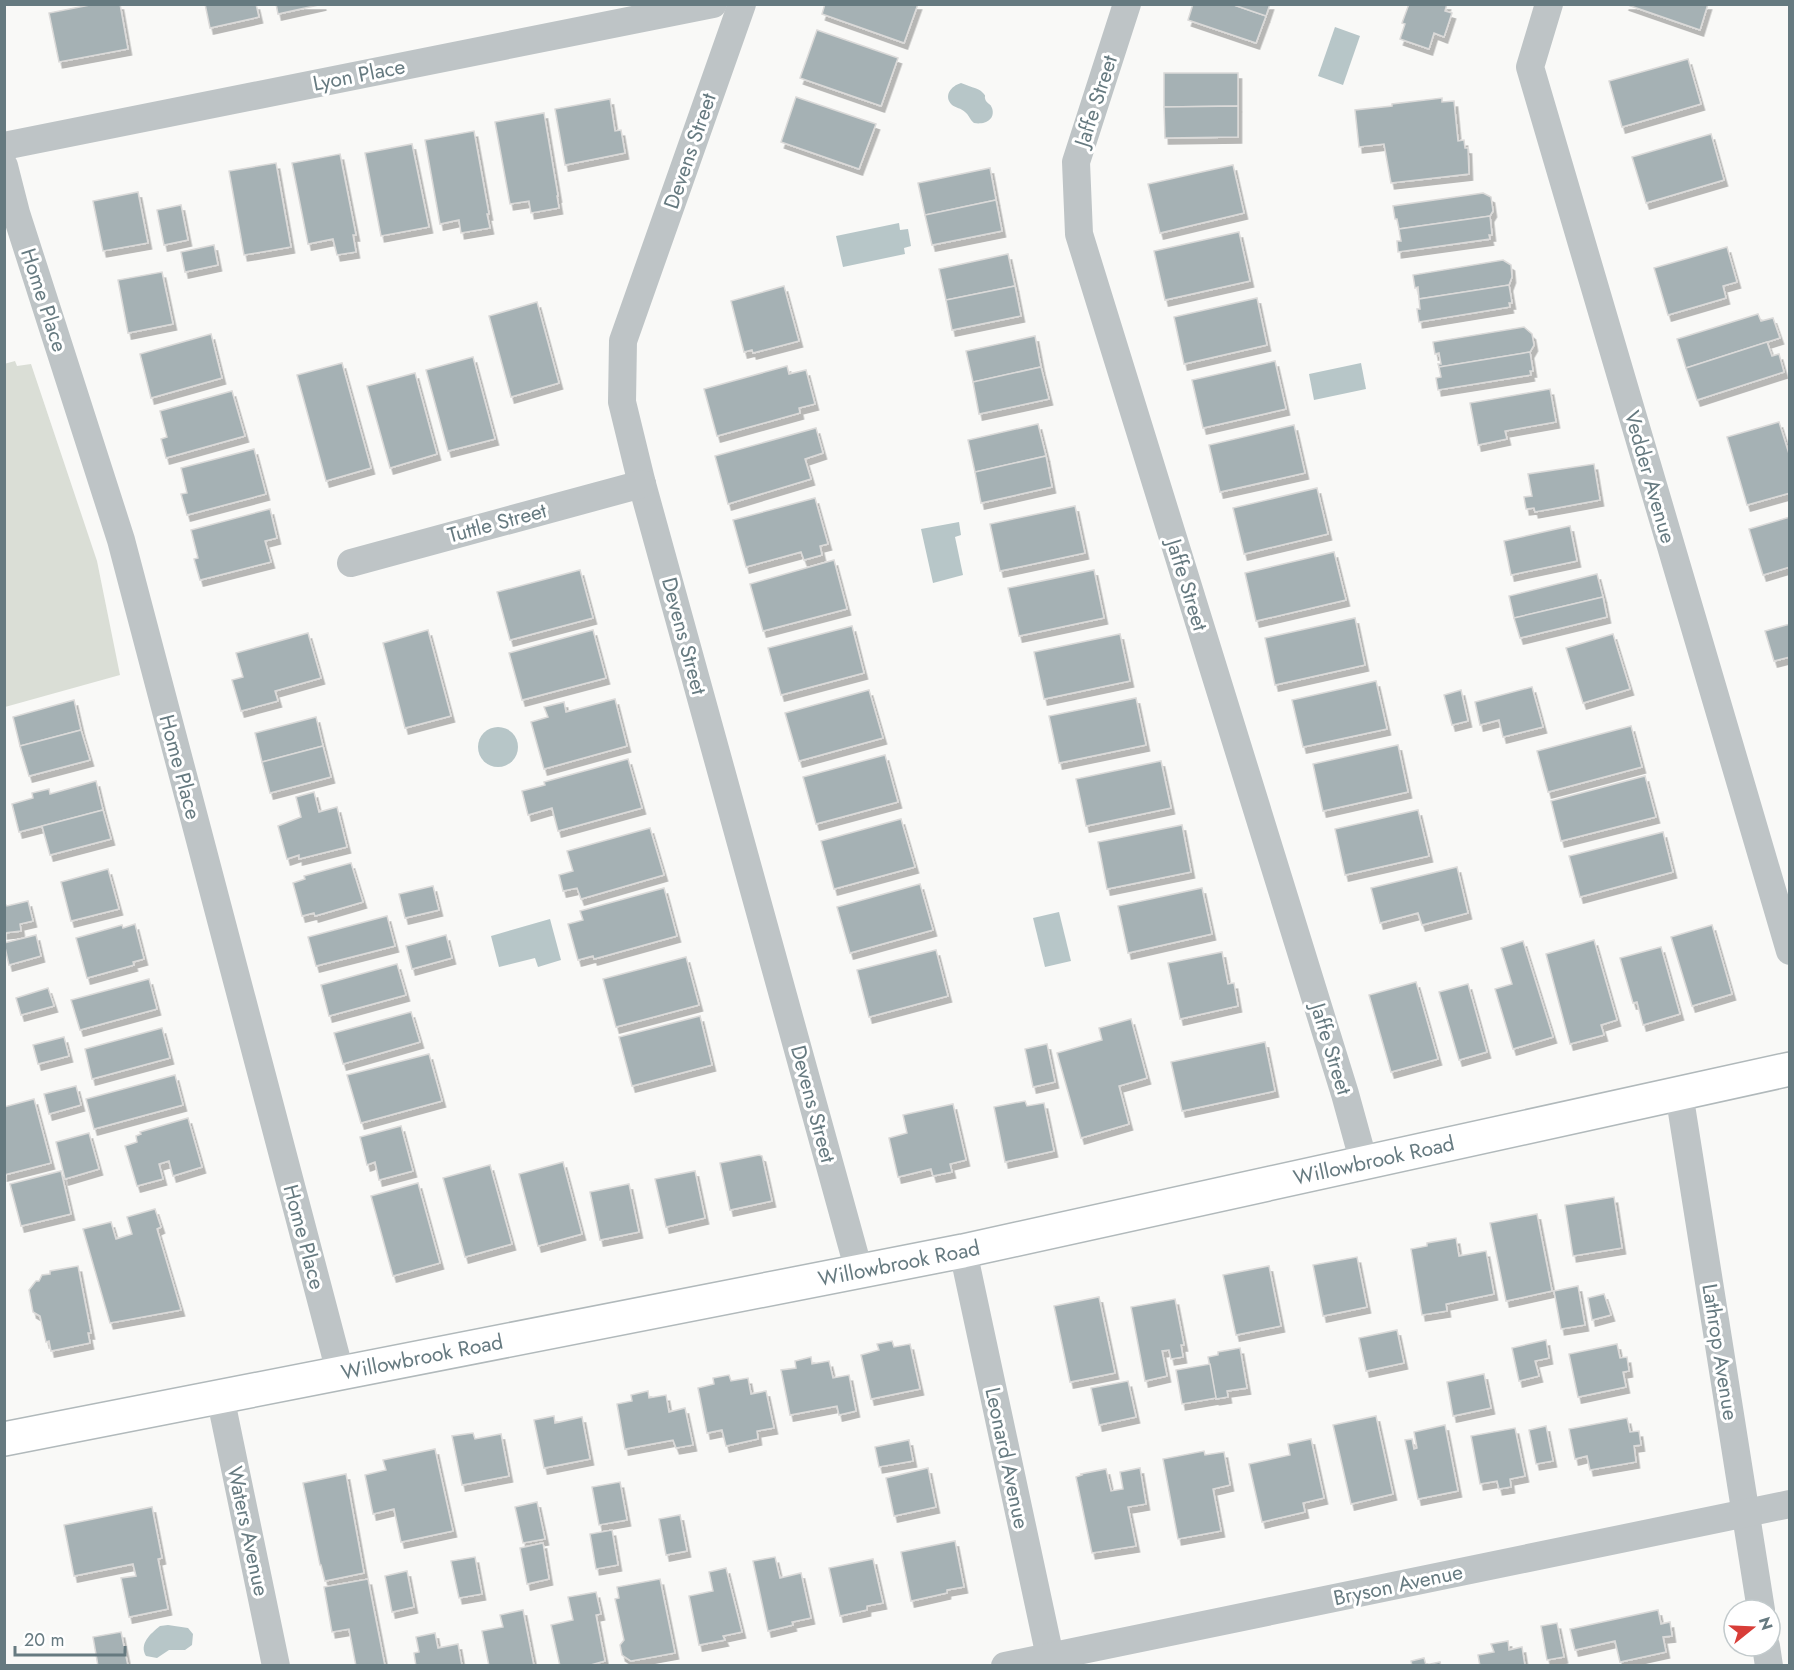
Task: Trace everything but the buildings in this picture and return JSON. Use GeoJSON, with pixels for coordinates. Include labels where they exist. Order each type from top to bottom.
{"type":"FeatureCollection","features":[{"type":"Feature","properties":{"kind":"street","name":"Lyon Place"},"geometry":{"type":"LineString","coordinates":[[4,146],[713,4]]}},
{"type":"Feature","properties":{"kind":"street","name":"Devens Street"},"geometry":{"type":"LineString","coordinates":[[742,4],[623,341],[622,402],[642,484],[859,1271]]}},
{"type":"Feature","properties":{"kind":"street","name":"Jaffe Street"},"geometry":{"type":"LineString","coordinates":[[1127,4],[1076,162],[1079,234],[1345,1094],[1364,1163]]}},
{"type":"Feature","properties":{"kind":"street","name":"Vedder Avenue"},"geometry":{"type":"LineString","coordinates":[[1549,4],[1530,68],[1790,951]]}},
{"type":"Feature","properties":{"kind":"street","name":"Home Place"},"geometry":{"type":"LineString","coordinates":[[4,166],[16,213],[122,540],[340,1372]]}},
{"type":"Feature","properties":{"kind":"street","name":"Tuttle Street"},"geometry":{"type":"LineString","coordinates":[[351,562],[642,484]]}},
{"type":"Feature","properties":{"kind":"street","name":"Willowbrook Road"},"geometry":{"type":"LineString","coordinates":[[4,1438],[963,1251],[1790,1069]]}},
{"type":"Feature","properties":{"kind":"street","name":"Lathrop Avenue"},"geometry":{"type":"LineString","coordinates":[[1678,1094],[1759,1598]]}},
{"type":"Feature","properties":{"kind":"street","name":"Leonard Avenue"},"geometry":{"type":"LineString","coordinates":[[963,1251],[1051,1661]]}},
{"type":"Feature","properties":{"kind":"street","name":"Waters Avenue"},"geometry":{"type":"LineString","coordinates":[[220,1396],[276,1665]]}},
{"type":"Feature","properties":{"kind":"street","name":"Bryson Avenue"},"geometry":{"type":"LineString","coordinates":[[1005,1665],[1051,1661],[1790,1504]]}},
{"type":"Feature","properties":{"kind":"shaded area"},"geometry":{"type":"Polygon","coordinates":[[[1335,27],[1360,36],[1343,85],[1318,76],[1335,27]]]}},
{"type":"Feature","properties":{"kind":"shaded area"},"geometry":{"type":"Polygon","coordinates":[[[961,83],[985,95],[993,112],[991,119],[982,123],[974,123],[965,112],[949,102],[949,92],[961,83]]]}},
{"type":"Feature","properties":{"kind":"shaded area"},"geometry":{"type":"Polygon","coordinates":[[[899,223],[900,230],[908,229],[911,246],[904,248],[905,254],[843,267],[836,236],[899,223]]]}},
{"type":"Feature","properties":{"kind":"shaded area"},"geometry":{"type":"Polygon","coordinates":[[[15,361],[17,366],[31,364],[97,561],[120,675],[5,707],[4,364],[15,361]]]}},
{"type":"Feature","properties":{"kind":"shaded area"},"geometry":{"type":"Polygon","coordinates":[[[1361,363],[1366,389],[1314,400],[1309,374],[1361,363]]]}},
{"type":"Feature","properties":{"kind":"shaded area"},"geometry":{"type":"Polygon","coordinates":[[[959,522],[961,535],[955,537],[963,575],[933,583],[921,529],[959,522]]]}},
{"type":"Feature","properties":{"kind":"shaded area"},"geometry":{"type":"Polygon","coordinates":[[[498,727],[506,728],[512,733],[517,739],[517,755],[512,761],[506,766],[498,767],[490,766],[484,761],[479,755],[478,747],[479,739],[484,733],[490,728],[498,727]]]}},
{"type":"Feature","properties":{"kind":"shaded area"},"geometry":{"type":"Polygon","coordinates":[[[1059,912],[1071,961],[1045,967],[1033,918],[1059,912]]]}},
{"type":"Feature","properties":{"kind":"shaded area"},"geometry":{"type":"Polygon","coordinates":[[[550,919],[561,960],[538,967],[535,958],[499,967],[491,936],[550,919]]]}},
{"type":"Feature","properties":{"kind":"shaded area"},"geometry":{"type":"Polygon","coordinates":[[[160,1626],[188,1628],[193,1634],[192,1645],[185,1650],[169,1650],[157,1658],[146,1656],[144,1647],[147,1640],[160,1626]]]}}]}
